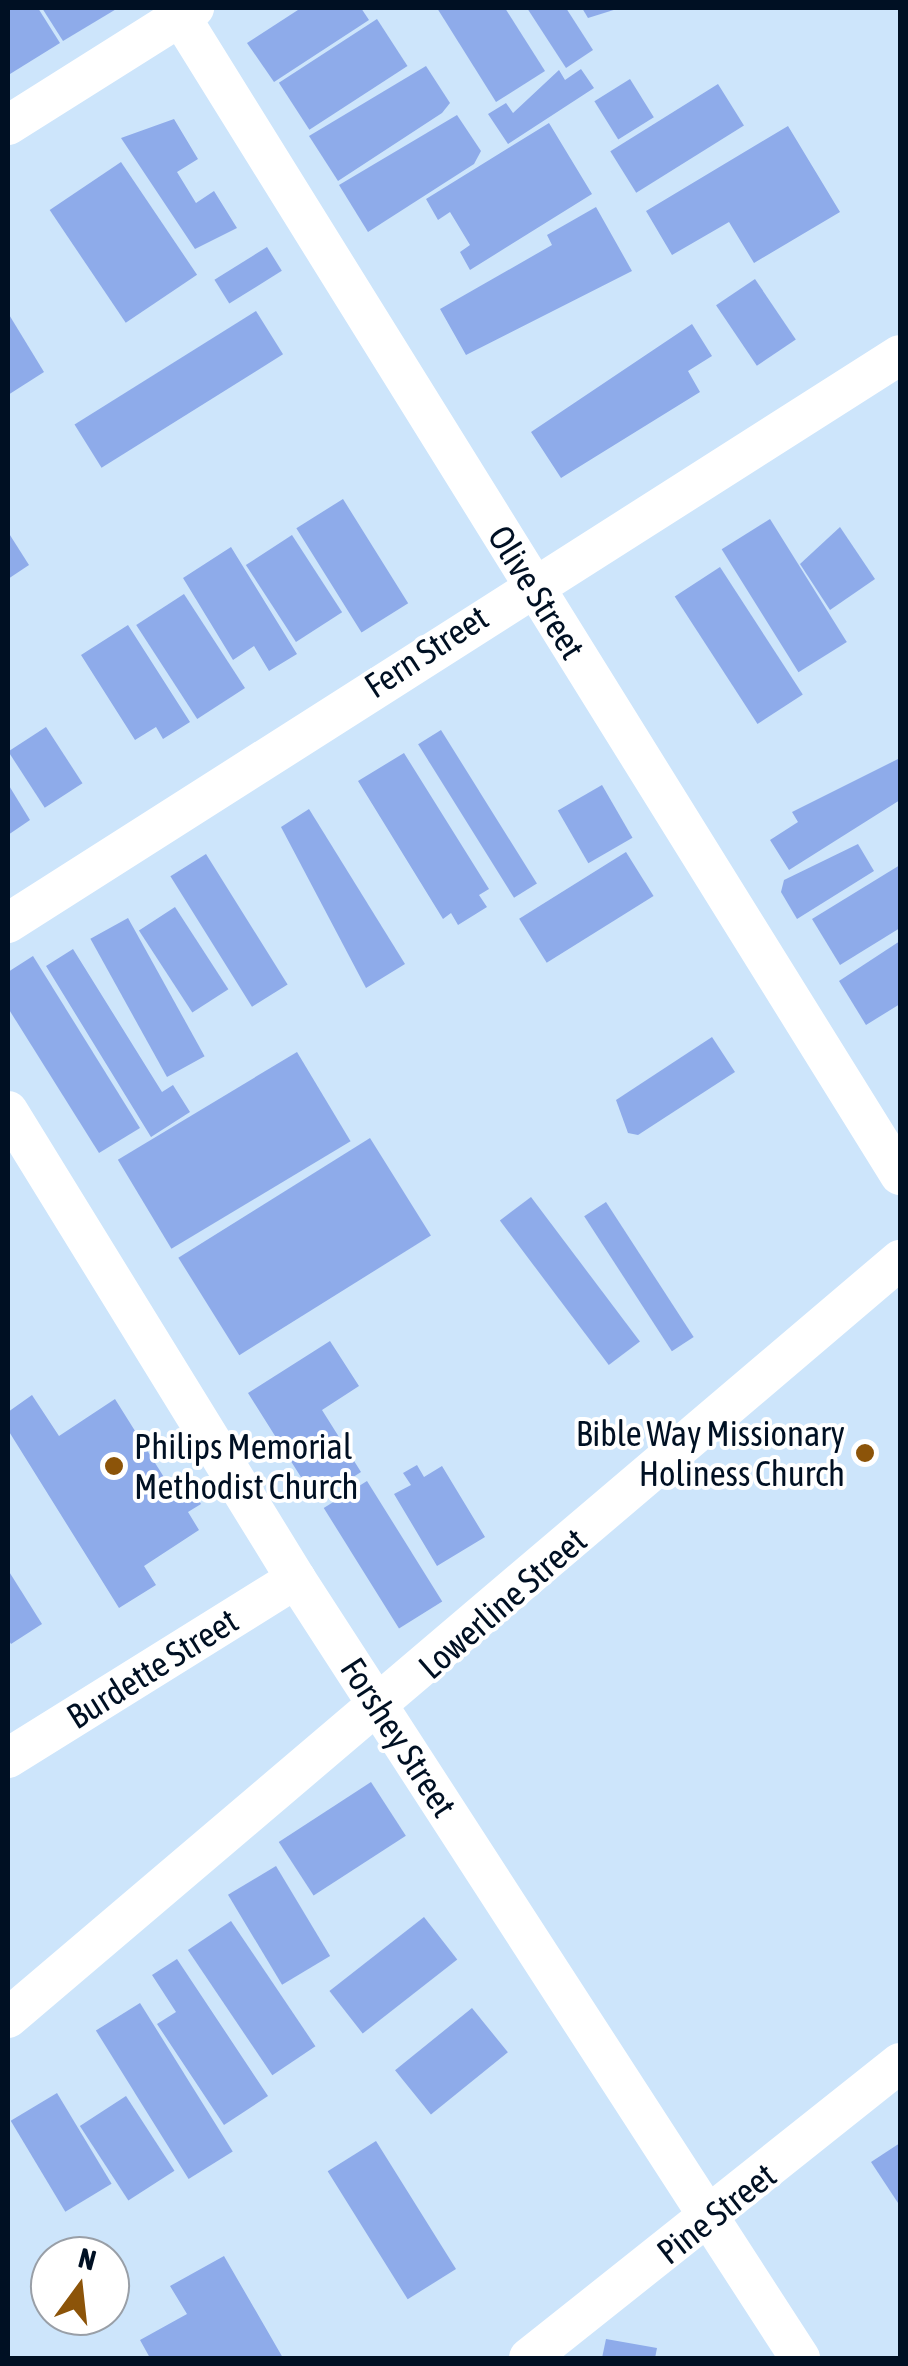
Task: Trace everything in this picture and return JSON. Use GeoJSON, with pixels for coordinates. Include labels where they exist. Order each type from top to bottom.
{"type":"FeatureCollection","features":[{"type":"Feature","properties":{"kind":"street"},"geometry":{"type":"LineString","coordinates":[[8,124],[183,10]]}},
{"type":"Feature","properties":{"kind":"street","name":"Olive Street"},"geometry":{"type":"LineString","coordinates":[[183,10],[531,583],[900,1175]]}},
{"type":"Feature","properties":{"kind":"street","name":"Fern Street"},"geometry":{"type":"LineString","coordinates":[[8,923],[531,583],[900,354]]}},
{"type":"Feature","properties":{"kind":"street","name":"Forshey Street"},"geometry":{"type":"LineString","coordinates":[[8,1110],[296,1579],[714,2216],[800,2358]]}},
{"type":"Feature","properties":{"kind":"street","name":"Lowerline Street"},"geometry":{"type":"LineString","coordinates":[[8,2018],[380,1708],[900,1260]]}},
{"type":"Feature","properties":{"kind":"street","name":"Burdette Street"},"geometry":{"type":"LineString","coordinates":[[8,1758],[296,1579]]}},
{"type":"Feature","properties":{"kind":"street","name":"Pine Street"},"geometry":{"type":"LineString","coordinates":[[529,2358],[714,2216],[900,2063]]}},
{"type":"Feature","properties":{"kind":"building"},"geometry":{"type":"Polygon","coordinates":[[[8,8],[38,8],[60,43],[10,74],[8,8]]]}},
{"type":"Feature","properties":{"kind":"building"},"geometry":{"type":"Polygon","coordinates":[[[42,8],[118,8],[63,41],[42,8]]]}},
{"type":"Feature","properties":{"kind":"building"},"geometry":{"type":"Polygon","coordinates":[[[301,8],[361,8],[369,20],[274,82],[247,43],[301,8]]]}},
{"type":"Feature","properties":{"kind":"building"},"geometry":{"type":"Polygon","coordinates":[[[437,8],[505,8],[545,71],[496,102],[437,8]]]}},
{"type":"Feature","properties":{"kind":"building"},"geometry":{"type":"Polygon","coordinates":[[[527,8],[566,8],[593,50],[566,68],[527,8]]]}},
{"type":"Feature","properties":{"kind":"building"},"geometry":{"type":"Polygon","coordinates":[[[582,8],[620,8],[588,18],[582,8]]]}},
{"type":"Feature","properties":{"kind":"building"},"geometry":{"type":"Polygon","coordinates":[[[377,19],[407,66],[309,130],[279,83],[377,19]]]}},
{"type":"Feature","properties":{"kind":"building"},"geometry":{"type":"Polygon","coordinates":[[[426,66],[450,103],[442,113],[338,181],[309,136],[426,66]]]}},
{"type":"Feature","properties":{"kind":"building"},"geometry":{"type":"Polygon","coordinates":[[[581,69],[594,88],[508,144],[488,114],[506,103],[513,113],[559,70],[565,80],[581,69]]]}},
{"type":"Feature","properties":{"kind":"building"},"geometry":{"type":"Polygon","coordinates":[[[630,79],[654,117],[618,139],[594,101],[630,79]]]}},
{"type":"Feature","properties":{"kind":"building"},"geometry":{"type":"Polygon","coordinates":[[[718,84],[744,126],[636,193],[610,151],[718,84]]]}},
{"type":"Feature","properties":{"kind":"building"},"geometry":{"type":"Polygon","coordinates":[[[457,115],[481,151],[474,164],[368,232],[339,185],[457,115]]]}},
{"type":"Feature","properties":{"kind":"building"},"geometry":{"type":"Polygon","coordinates":[[[174,119],[198,159],[177,172],[196,203],[214,191],[237,228],[195,249],[121,138],[174,119]]]}},
{"type":"Feature","properties":{"kind":"building"},"geometry":{"type":"Polygon","coordinates":[[[549,123],[592,194],[470,270],[460,252],[470,245],[450,212],[438,220],[426,199],[549,123]]]}},
{"type":"Feature","properties":{"kind":"building"},"geometry":{"type":"Polygon","coordinates":[[[788,126],[840,212],[754,263],[729,222],[672,255],[646,211],[788,126]]]}},
{"type":"Feature","properties":{"kind":"building"},"geometry":{"type":"Polygon","coordinates":[[[121,162],[197,275],[126,323],[50,210],[121,162]]]}},
{"type":"Feature","properties":{"kind":"building"},"geometry":{"type":"Polygon","coordinates":[[[596,207],[632,271],[466,355],[440,309],[552,245],[547,235],[596,207]]]}},
{"type":"Feature","properties":{"kind":"building"},"geometry":{"type":"Polygon","coordinates":[[[267,247],[282,271],[229,304],[214,280],[267,247]]]}},
{"type":"Feature","properties":{"kind":"building"},"geometry":{"type":"Polygon","coordinates":[[[755,279],[796,340],[757,366],[716,305],[755,279]]]}},
{"type":"Feature","properties":{"kind":"building"},"geometry":{"type":"Polygon","coordinates":[[[256,311],[283,354],[102,468],[75,424],[256,311]]]}},
{"type":"Feature","properties":{"kind":"building"},"geometry":{"type":"Polygon","coordinates":[[[8,313],[44,372],[8,395],[8,313]]]}},
{"type":"Feature","properties":{"kind":"building"},"geometry":{"type":"Polygon","coordinates":[[[692,324],[712,356],[688,371],[700,392],[561,478],[531,432],[692,324]]]}},
{"type":"Feature","properties":{"kind":"building"},"geometry":{"type":"Polygon","coordinates":[[[343,499],[408,603],[362,632],[296,528],[343,499]]]}},
{"type":"Feature","properties":{"kind":"building"},"geometry":{"type":"Polygon","coordinates":[[[770,519],[847,642],[798,672],[722,549],[770,519]]]}},
{"type":"Feature","properties":{"kind":"building"},"geometry":{"type":"Polygon","coordinates":[[[840,527],[875,579],[830,610],[800,564],[840,527]]]}},
{"type":"Feature","properties":{"kind":"building"},"geometry":{"type":"Polygon","coordinates":[[[8,532],[29,565],[8,579],[8,532]]]}},
{"type":"Feature","properties":{"kind":"building"},"geometry":{"type":"Polygon","coordinates":[[[292,535],[342,612],[296,642],[246,565],[292,535]]]}},
{"type":"Feature","properties":{"kind":"building"},"geometry":{"type":"Polygon","coordinates":[[[231,547],[297,654],[269,671],[254,646],[233,660],[183,578],[231,547]]]}},
{"type":"Feature","properties":{"kind":"building"},"geometry":{"type":"Polygon","coordinates":[[[720,567],[803,694],[757,724],[675,596],[720,567]]]}},
{"type":"Feature","properties":{"kind":"building"},"geometry":{"type":"Polygon","coordinates":[[[184,594],[245,688],[197,719],[136,625],[184,594]]]}},
{"type":"Feature","properties":{"kind":"building"},"geometry":{"type":"Polygon","coordinates":[[[128,625],[190,722],[163,739],[156,727],[135,740],[81,655],[128,625]]]}},
{"type":"Feature","properties":{"kind":"building"},"geometry":{"type":"Polygon","coordinates":[[[46,727],[82,783],[45,808],[8,752],[46,727]]]}},
{"type":"Feature","properties":{"kind":"building"},"geometry":{"type":"Polygon","coordinates":[[[441,730],[537,883],[514,898],[418,744],[441,730]]]}},
{"type":"Feature","properties":{"kind":"building"},"geometry":{"type":"Polygon","coordinates":[[[404,753],[489,889],[479,895],[487,907],[458,925],[451,913],[443,919],[358,781],[404,753]]]}},
{"type":"Feature","properties":{"kind":"building"},"geometry":{"type":"Polygon","coordinates":[[[900,758],[900,800],[789,870],[770,840],[798,822],[792,812],[900,758]]]}},
{"type":"Feature","properties":{"kind":"building"},"geometry":{"type":"Polygon","coordinates":[[[8,784],[30,820],[8,835],[8,784]]]}},
{"type":"Feature","properties":{"kind":"building"},"geometry":{"type":"Polygon","coordinates":[[[602,785],[632,838],[588,863],[558,810],[602,785]]]}},
{"type":"Feature","properties":{"kind":"building"},"geometry":{"type":"Polygon","coordinates":[[[309,809],[405,964],[366,988],[281,827],[309,809]]]}},
{"type":"Feature","properties":{"kind":"building"},"geometry":{"type":"Polygon","coordinates":[[[858,844],[874,871],[797,919],[781,892],[784,880],[858,844]]]}},
{"type":"Feature","properties":{"kind":"building"},"geometry":{"type":"Polygon","coordinates":[[[626,852],[654,896],[547,963],[519,919],[626,852]]]}},
{"type":"Feature","properties":{"kind":"building"},"geometry":{"type":"Polygon","coordinates":[[[206,854],[288,985],[252,1007],[170,876],[206,854]]]}},
{"type":"Feature","properties":{"kind":"building"},"geometry":{"type":"Polygon","coordinates":[[[900,865],[900,928],[840,965],[812,919],[900,865]]]}},
{"type":"Feature","properties":{"kind":"building"},"geometry":{"type":"Polygon","coordinates":[[[175,907],[228,989],[192,1013],[139,930],[175,907]]]}},
{"type":"Feature","properties":{"kind":"building"},"geometry":{"type":"Polygon","coordinates":[[[128,918],[205,1056],[167,1077],[90,939],[128,918]]]}},
{"type":"Feature","properties":{"kind":"building"},"geometry":{"type":"Polygon","coordinates":[[[900,941],[900,1004],[866,1025],[839,981],[900,941]]]}},
{"type":"Feature","properties":{"kind":"building"},"geometry":{"type":"Polygon","coordinates":[[[73,949],[162,1092],[173,1085],[190,1112],[151,1137],[46,966],[73,949]]]}},
{"type":"Feature","properties":{"kind":"building"},"geometry":{"type":"Polygon","coordinates":[[[33,956],[140,1128],[99,1153],[8,1008],[8,972],[33,956]]]}},
{"type":"Feature","properties":{"kind":"building"},"geometry":{"type":"Polygon","coordinates":[[[712,1037],[735,1072],[638,1135],[628,1133],[616,1100],[712,1037]]]}},
{"type":"Feature","properties":{"kind":"building"},"geometry":{"type":"Polygon","coordinates":[[[297,1052],[351,1141],[171,1249],[118,1160],[297,1052]]]}},
{"type":"Feature","properties":{"kind":"building"},"geometry":{"type":"Polygon","coordinates":[[[370,1138],[431,1236],[239,1355],[178,1258],[370,1138]]]}},
{"type":"Feature","properties":{"kind":"building"},"geometry":{"type":"Polygon","coordinates":[[[531,1197],[640,1342],[609,1365],[500,1220],[531,1197]]]}},
{"type":"Feature","properties":{"kind":"building"},"geometry":{"type":"Polygon","coordinates":[[[606,1202],[694,1337],[672,1351],[584,1216],[606,1202]]]}},
{"type":"Feature","properties":{"kind":"building"},"geometry":{"type":"Polygon","coordinates":[[[330,1341],[359,1386],[322,1410],[361,1472],[316,1501],[248,1393],[330,1341]]]}},
{"type":"Feature","properties":{"kind":"building"},"geometry":{"type":"Polygon","coordinates":[[[32,1395],[59,1436],[115,1399],[172,1490],[187,1481],[201,1504],[188,1512],[199,1530],[144,1566],[156,1585],[119,1608],[8,1430],[8,1412],[32,1395]]]}},
{"type":"Feature","properties":{"kind":"building"},"geometry":{"type":"Polygon","coordinates":[[[417,1465],[424,1477],[442,1466],[485,1537],[437,1566],[394,1494],[411,1485],[403,1473],[417,1465]]]}},
{"type":"Feature","properties":{"kind":"building"},"geometry":{"type":"Polygon","coordinates":[[[367,1481],[442,1601],[399,1628],[324,1508],[367,1481]]]}},
{"type":"Feature","properties":{"kind":"building"},"geometry":{"type":"Polygon","coordinates":[[[8,1570],[42,1624],[11,1644],[8,1639],[8,1570]]]}},
{"type":"Feature","properties":{"kind":"building"},"geometry":{"type":"Polygon","coordinates":[[[371,1782],[406,1836],[314,1896],[279,1842],[371,1782]]]}},
{"type":"Feature","properties":{"kind":"building"},"geometry":{"type":"Polygon","coordinates":[[[276,1866],[330,1956],[282,1985],[228,1895],[276,1866]]]}},
{"type":"Feature","properties":{"kind":"building"},"geometry":{"type":"Polygon","coordinates":[[[424,1917],[457,1960],[363,2033],[329,1991],[424,1917]]]}},
{"type":"Feature","properties":{"kind":"building"},"geometry":{"type":"Polygon","coordinates":[[[231,1921],[315,2046],[272,2075],[188,1950],[231,1921]]]}},
{"type":"Feature","properties":{"kind":"building"},"geometry":{"type":"Polygon","coordinates":[[[177,1959],[268,2096],[224,2125],[157,2024],[176,2012],[152,1975],[177,1959]]]}},
{"type":"Feature","properties":{"kind":"building"},"geometry":{"type":"Polygon","coordinates":[[[140,2003],[233,2151],[189,2179],[96,2031],[140,2003]]]}},
{"type":"Feature","properties":{"kind":"building"},"geometry":{"type":"Polygon","coordinates":[[[472,2008],[508,2052],[431,2115],[395,2070],[472,2008]]]}},
{"type":"Feature","properties":{"kind":"building"},"geometry":{"type":"Polygon","coordinates":[[[57,2093],[112,2184],[65,2212],[11,2121],[57,2093]]]}},
{"type":"Feature","properties":{"kind":"building"},"geometry":{"type":"Polygon","coordinates":[[[126,2096],[174,2171],[128,2201],[80,2126],[126,2096]]]}},
{"type":"Feature","properties":{"kind":"building"},"geometry":{"type":"Polygon","coordinates":[[[376,2141],[456,2269],[408,2299],[328,2171],[376,2141]]]}},
{"type":"Feature","properties":{"kind":"building"},"geometry":{"type":"Polygon","coordinates":[[[900,2143],[900,2206],[871,2162],[900,2143]]]}},
{"type":"Feature","properties":{"kind":"building"},"geometry":{"type":"Polygon","coordinates":[[[224,2256],[283,2358],[150,2358],[140,2340],[187,2314],[170,2286],[224,2256]]]}},
{"type":"Feature","properties":{"kind":"building"},"geometry":{"type":"Polygon","coordinates":[[[606,2339],[657,2348],[655,2358],[602,2358],[606,2339]]]}},
{"type":"Feature","properties":{"kind":"place","name":"Bible Way Missionary Holiness Church"},"geometry":{"type":"Point","coordinates":[865,1453]}},
{"type":"Feature","properties":{"kind":"place","name":"Philips Memorial Methodist Church"},"geometry":{"type":"Point","coordinates":[114,1466]}}]}
